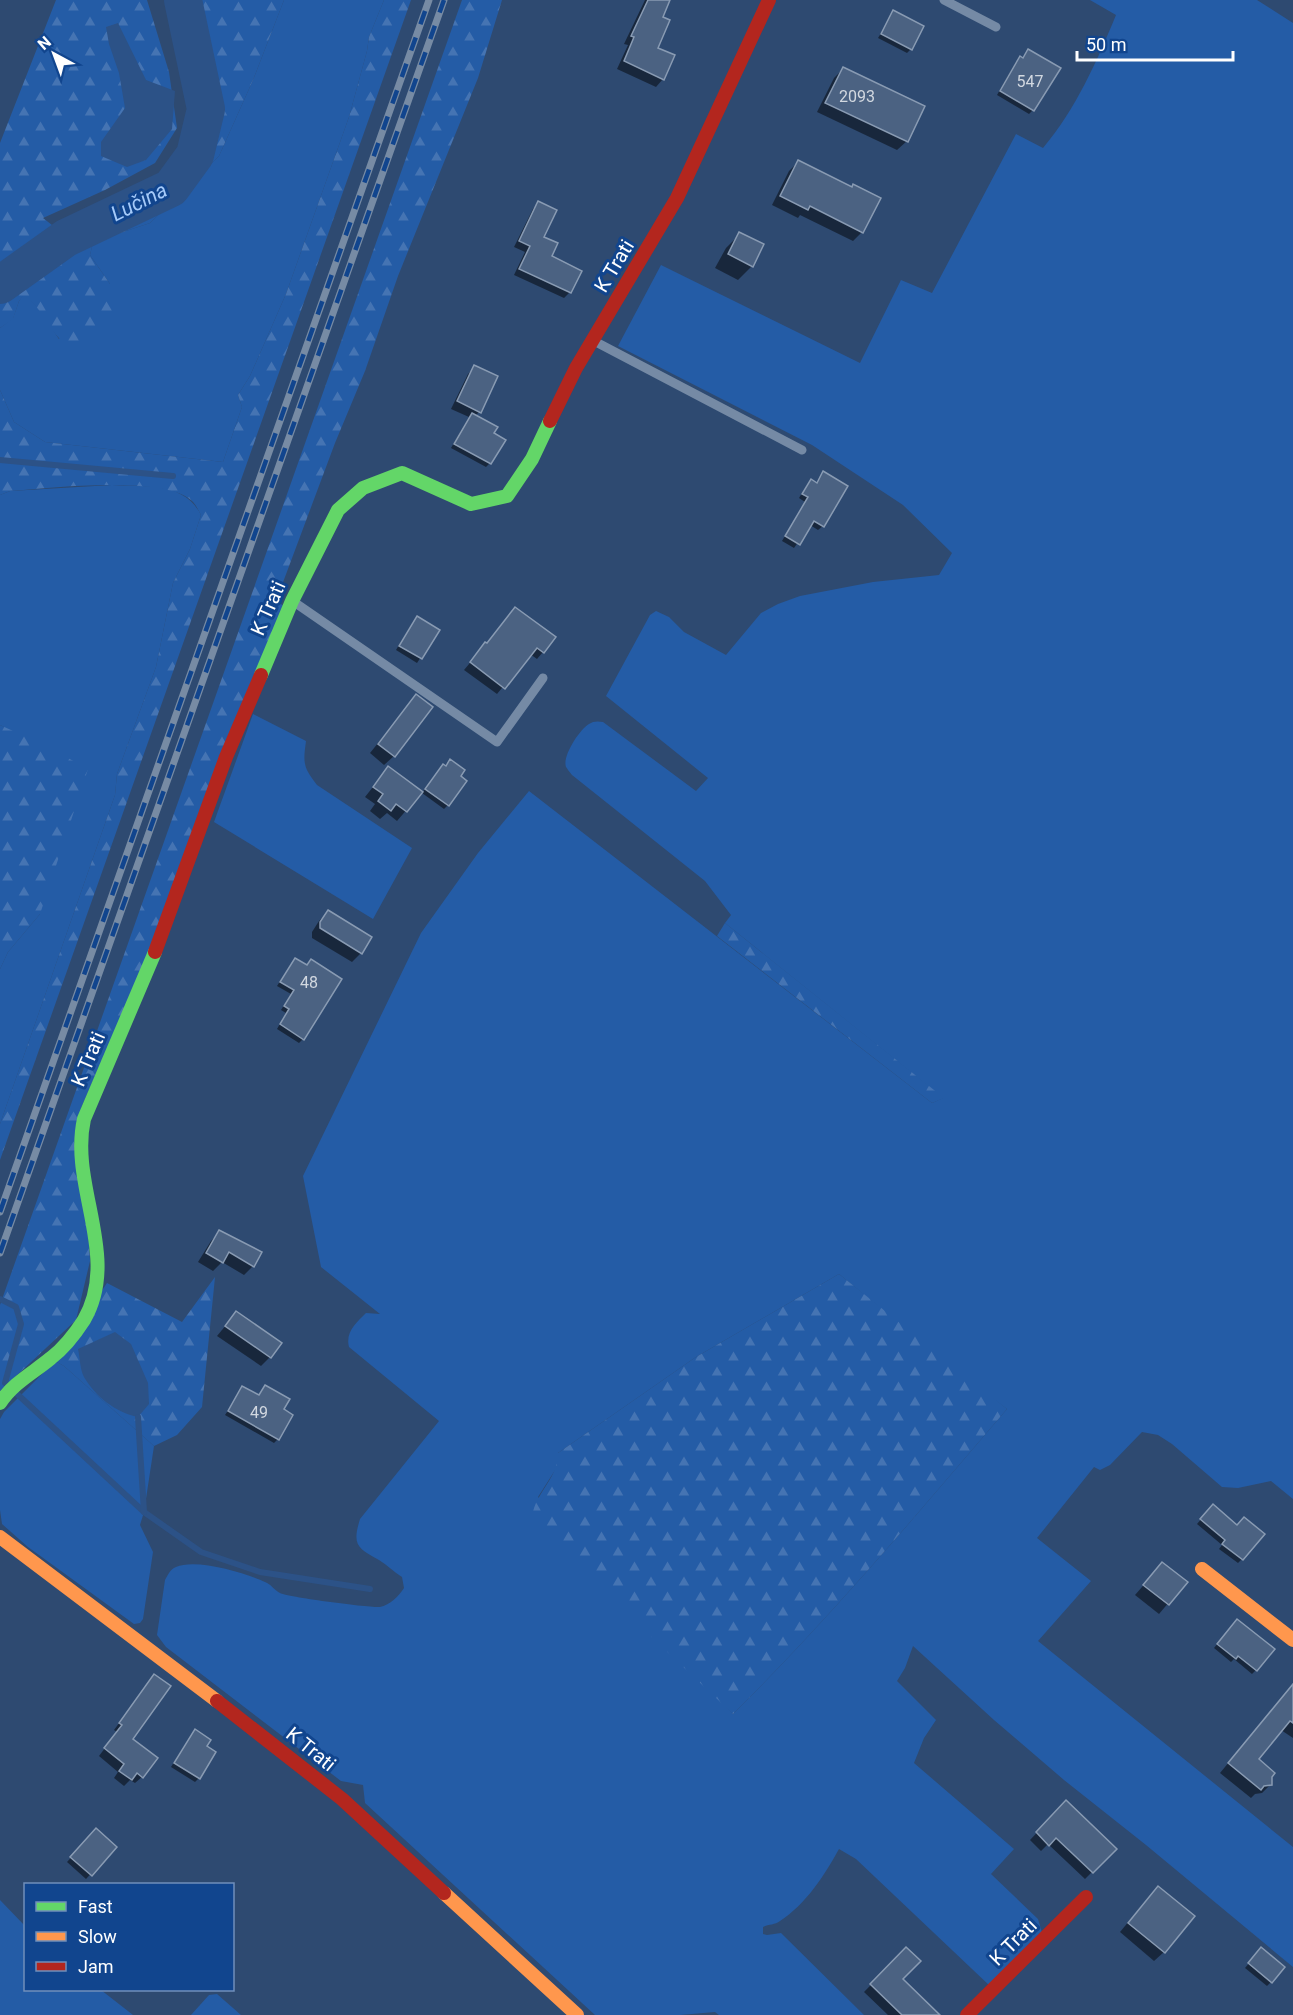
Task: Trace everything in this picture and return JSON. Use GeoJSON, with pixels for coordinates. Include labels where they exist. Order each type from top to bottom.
{"type":"FeatureCollection","features":[{"type":"Feature","properties":{"kind":"street","name":"K Trati"},"geometry":{"type":"LineString","coordinates":[[0,1403],[6,1392],[53,1356],[78,1329],[89,1311],[97,1288],[98,1258],[80,1146],[84,1119],[160,941],[226,758],[292,601],[338,510],[363,488],[402,473],[471,504],[507,496],[532,459],[592,340],[677,198],[769,0]]}},
{"type":"Feature","properties":{"kind":"street","name":"K Trati"},"geometry":{"type":"LineString","coordinates":[[0,1537],[270,1741],[333,1792],[577,2015]]}},
{"type":"Feature","properties":{"kind":"street"},"geometry":{"type":"LineString","coordinates":[[1202,1569],[1293,1640]]}},
{"type":"Feature","properties":{"kind":"street","name":"K Trati"},"geometry":{"type":"LineString","coordinates":[[967,2015],[1086,1897]]}},
{"type":"Feature","properties":{"kind":"lane"},"geometry":{"type":"LineString","coordinates":[[944,0],[996,27]]}},
{"type":"Feature","properties":{"kind":"lane"},"geometry":{"type":"LineString","coordinates":[[592,340],[802,450]]}},
{"type":"Feature","properties":{"kind":"lane"},"geometry":{"type":"LineString","coordinates":[[292,601],[497,742],[543,678]]}},
{"type":"Feature","properties":{"kind":"green space"},"geometry":{"type":"Polygon","coordinates":[[[56,0],[147,0],[169,72],[177,128],[155,163],[105,190],[43,218],[75,243],[167,200],[199,165],[211,135],[214,104],[205,50],[192,0],[284,0],[253,80],[219,156],[150,223],[93,242],[90,255],[110,284],[116,305],[107,328],[91,344],[72,348],[59,338],[38,309],[23,296],[13,319],[0,328],[0,143],[56,0]]]}},
{"type":"Feature","properties":{"kind":"green space"},"geometry":{"type":"Polygon","coordinates":[[[284,0],[384,0],[369,37],[349,117],[286,294],[250,376],[238,395],[242,407],[223,462],[45,442],[14,422],[0,390],[0,328],[13,318],[23,295],[39,309],[59,339],[110,284],[90,255],[93,242],[150,223],[219,156],[253,80],[284,0]]]}},
{"type":"Feature","properties":{"kind":"green space"},"geometry":{"type":"Polygon","coordinates":[[[384,0],[411,0],[0,1160],[0,1124],[115,795],[117,774],[156,667],[173,583],[190,549],[201,515],[191,500],[176,492],[131,485],[10,491],[0,495],[0,390],[14,422],[45,442],[223,462],[242,407],[238,395],[250,376],[286,294],[349,117],[369,37],[384,0]]]}},
{"type":"Feature","properties":{"kind":"green space"},"geometry":{"type":"Polygon","coordinates":[[[462,0],[502,0],[478,78],[398,276],[365,371],[335,443],[276,601],[284,606],[154,942],[81,1108],[90,1261],[76,1320],[0,1391],[0,1305],[462,0]]]}},
{"type":"Feature","properties":{"kind":"green space"},"geometry":{"type":"Polygon","coordinates":[[[1090,0],[1257,0],[1293,23],[1293,1499],[1271,1481],[1238,1488],[1222,1487],[1172,1444],[1158,1435],[1142,1432],[1110,1465],[1100,1470],[1094,1467],[1037,1538],[1091,1581],[1038,1641],[1293,1847],[1293,1967],[1064,1780],[913,1646],[905,1668],[897,1681],[936,1720],[924,1738],[914,1763],[1014,1849],[991,1874],[1038,1919],[1043,1936],[991,1987],[856,1859],[839,1849],[821,1879],[806,1898],[780,1921],[763,1927],[763,1934],[781,1933],[864,2015],[719,2015],[715,2012],[680,2015],[595,2015],[365,1803],[363,1785],[341,1781],[166,1647],[157,1635],[165,1580],[176,1567],[208,1565],[257,1578],[286,1595],[373,1607],[384,1606],[391,1602],[404,1588],[402,1577],[361,1549],[356,1535],[360,1519],[439,1421],[349,1347],[350,1332],[359,1320],[366,1313],[380,1314],[321,1267],[303,1176],[421,933],[478,853],[529,791],[932,1103],[943,1098],[725,923],[731,915],[705,881],[572,775],[565,762],[569,750],[581,731],[591,723],[599,721],[696,791],[708,778],[606,696],[650,615],[656,611],[669,617],[684,632],[726,655],[761,613],[778,604],[800,596],[873,582],[939,575],[952,553],[903,505],[812,445],[618,346],[661,265],[860,363],[901,280],[932,293],[1016,134],[1043,148],[1055,133],[1085,84],[1116,15],[1090,0]],[[839,1274],[696,1357],[558,1453],[559,1464],[538,1497],[733,1714],[839,1603],[1007,1409],[965,1378],[839,1274]]]}},
{"type":"Feature","properties":{"kind":"green space"},"geometry":{"type":"Polygon","coordinates":[[[112,485],[150,486],[174,491],[194,504],[201,515],[190,549],[173,583],[156,667],[117,774],[115,795],[0,1124],[0,969],[8,952],[40,914],[4,727],[0,725],[0,495],[10,491],[112,485]]]}},
{"type":"Feature","properties":{"kind":"green space"},"geometry":{"type":"Polygon","coordinates":[[[253,714],[306,741],[305,764],[317,785],[412,848],[373,919],[214,822],[253,714]]]}},
{"type":"Feature","properties":{"kind":"green space"},"geometry":{"type":"Polygon","coordinates":[[[0,725],[88,769],[40,914],[8,952],[0,969],[0,725]]]}},
{"type":"Feature","properties":{"kind":"green space"},"geometry":{"type":"Polygon","coordinates":[[[725,923],[944,1098],[932,1103],[717,936],[725,923]]]}},
{"type":"Feature","properties":{"kind":"green space"},"geometry":{"type":"Polygon","coordinates":[[[839,1274],[1007,1409],[839,1603],[733,1714],[532,1524],[535,1505],[554,1472],[558,1453],[696,1357],[839,1274]]]}},
{"type":"Feature","properties":{"kind":"green space"},"geometry":{"type":"Polygon","coordinates":[[[215,1277],[202,1407],[177,1435],[154,1446],[64,1366],[55,1361],[107,1283],[182,1322],[215,1277]]]}},
{"type":"Feature","properties":{"kind":"green space"},"geometry":{"type":"Polygon","coordinates":[[[55,1361],[64,1366],[154,1446],[140,1525],[153,1552],[143,1619],[140,1623],[134,1624],[28,1547],[2,1524],[0,1419],[4,1412],[55,1361]]]}},
{"type":"Feature","properties":{"kind":"green space"},"geometry":{"type":"Polygon","coordinates":[[[0,1900],[24,1925],[24,1991],[102,1991],[133,2015],[0,2015],[0,1900]]]}},
{"type":"Feature","properties":{"kind":"green space"},"geometry":{"type":"Polygon","coordinates":[[[217,1994],[241,2015],[191,2015],[209,1995],[217,1994]]]}},
{"type":"Feature","properties":{"kind":"shaded area"},"geometry":{"type":"Polygon","coordinates":[[[118,23],[146,80],[175,91],[172,129],[146,160],[127,167],[101,156],[101,142],[125,108],[119,73],[106,27],[118,23]]]}},
{"type":"Feature","properties":{"kind":"shaded area"},"geometry":{"type":"Polygon","coordinates":[[[115,1332],[131,1344],[148,1383],[149,1404],[138,1417],[107,1403],[89,1384],[82,1371],[78,1349],[115,1332]]]}},
{"type":"Feature","properties":{"kind":"building"},"geometry":{"type":"Polygon","coordinates":[[[648,0],[670,0],[663,17],[670,20],[658,48],[675,55],[664,80],[624,61],[634,37],[631,36],[648,0]]]}},
{"type":"Feature","properties":{"kind":"building"},"geometry":{"type":"Polygon","coordinates":[[[893,10],[924,26],[912,50],[881,34],[893,10]]]}},
{"type":"Feature","properties":{"kind":"building"},"geometry":{"type":"Polygon","coordinates":[[[1028,49],[1061,68],[1034,111],[1000,91],[1020,56],[1023,58],[1028,49]]]}},
{"type":"Feature","properties":{"kind":"building"},"geometry":{"type":"Polygon","coordinates":[[[843,67],[925,106],[908,142],[825,103],[843,67]]]}},
{"type":"Feature","properties":{"kind":"building"},"geometry":{"type":"Polygon","coordinates":[[[798,160],[852,187],[853,184],[881,198],[863,233],[810,206],[808,210],[780,196],[798,160]]]}},
{"type":"Feature","properties":{"kind":"building"},"geometry":{"type":"Polygon","coordinates":[[[538,201],[557,210],[544,237],[558,243],[552,256],[582,271],[571,293],[519,269],[530,246],[519,241],[538,201]]]}},
{"type":"Feature","properties":{"kind":"building"},"geometry":{"type":"Polygon","coordinates":[[[739,232],[764,244],[753,267],[728,254],[739,232]]]}},
{"type":"Feature","properties":{"kind":"building"},"geometry":{"type":"Polygon","coordinates":[[[474,365],[498,376],[481,413],[457,401],[474,365]]]}},
{"type":"Feature","properties":{"kind":"building"},"geometry":{"type":"Polygon","coordinates":[[[472,413],[498,427],[494,433],[506,440],[491,464],[454,444],[472,413]]]}},
{"type":"Feature","properties":{"kind":"building"},"geometry":{"type":"Polygon","coordinates":[[[823,471],[848,486],[824,527],[814,521],[800,545],[785,536],[808,497],[802,494],[811,479],[817,483],[823,471]]]}},
{"type":"Feature","properties":{"kind":"building"},"geometry":{"type":"Polygon","coordinates":[[[515,607],[556,637],[544,653],[537,648],[505,689],[470,662],[515,607]]]}},
{"type":"Feature","properties":{"kind":"building"},"geometry":{"type":"Polygon","coordinates":[[[417,616],[440,630],[422,659],[399,646],[417,616]]]}},
{"type":"Feature","properties":{"kind":"building"},"geometry":{"type":"Polygon","coordinates":[[[416,694],[433,707],[395,757],[378,744],[416,694]]]}},
{"type":"Feature","properties":{"kind":"building"},"geometry":{"type":"Polygon","coordinates":[[[450,759],[465,770],[461,776],[467,781],[449,806],[425,789],[443,764],[446,766],[450,759]]]}},
{"type":"Feature","properties":{"kind":"building"},"geometry":{"type":"Polygon","coordinates":[[[388,766],[423,792],[407,812],[396,804],[391,811],[378,801],[383,794],[373,787],[388,766]]]}},
{"type":"Feature","properties":{"kind":"building"},"geometry":{"type":"Polygon","coordinates":[[[328,910],[372,937],[362,954],[320,928],[320,922],[328,910]]]}},
{"type":"Feature","properties":{"kind":"building"},"geometry":{"type":"Polygon","coordinates":[[[295,958],[307,965],[311,959],[342,979],[304,1040],[280,1024],[289,1009],[284,1006],[294,990],[280,982],[295,958]]]}},
{"type":"Feature","properties":{"kind":"building"},"geometry":{"type":"Polygon","coordinates":[[[219,1230],[262,1252],[254,1267],[229,1252],[223,1263],[206,1253],[219,1230]]]}},
{"type":"Feature","properties":{"kind":"building"},"geometry":{"type":"Polygon","coordinates":[[[236,1311],[282,1343],[271,1358],[225,1326],[236,1311]]]}},
{"type":"Feature","properties":{"kind":"building"},"geometry":{"type":"Polygon","coordinates":[[[265,1385],[290,1399],[284,1409],[293,1415],[279,1440],[228,1411],[242,1386],[259,1395],[265,1385]]]}},
{"type":"Feature","properties":{"kind":"building"},"geometry":{"type":"Polygon","coordinates":[[[1213,1504],[1237,1525],[1244,1517],[1265,1534],[1243,1560],[1222,1544],[1225,1540],[1200,1519],[1213,1504]]]}},
{"type":"Feature","properties":{"kind":"building"},"geometry":{"type":"Polygon","coordinates":[[[1162,1562],[1188,1582],[1169,1605],[1143,1585],[1162,1562]]]}},
{"type":"Feature","properties":{"kind":"building"},"geometry":{"type":"Polygon","coordinates":[[[1237,1619],[1275,1649],[1257,1671],[1238,1656],[1236,1659],[1217,1644],[1237,1619]]]}},
{"type":"Feature","properties":{"kind":"building"},"geometry":{"type":"Polygon","coordinates":[[[154,1674],[171,1686],[133,1739],[158,1758],[143,1778],[137,1773],[132,1780],[119,1771],[124,1764],[104,1748],[122,1725],[119,1723],[154,1674]]]}},
{"type":"Feature","properties":{"kind":"building"},"geometry":{"type":"Polygon","coordinates":[[[1293,1684],[1293,1723],[1290,1721],[1259,1759],[1275,1773],[1272,1777],[1272,1785],[1264,1786],[1261,1790],[1228,1763],[1293,1684]]]}},
{"type":"Feature","properties":{"kind":"building"},"geometry":{"type":"Polygon","coordinates":[[[195,1729],[211,1740],[207,1746],[216,1752],[200,1779],[174,1763],[195,1729]]]}},
{"type":"Feature","properties":{"kind":"building"},"geometry":{"type":"Polygon","coordinates":[[[1066,1800],[1117,1849],[1093,1873],[1056,1838],[1049,1846],[1036,1832],[1066,1800]]]}},
{"type":"Feature","properties":{"kind":"building"},"geometry":{"type":"Polygon","coordinates":[[[96,1828],[117,1847],[92,1876],[70,1857],[96,1828]]]}},
{"type":"Feature","properties":{"kind":"building"},"geometry":{"type":"Polygon","coordinates":[[[1158,1886],[1195,1916],[1165,1953],[1128,1923],[1158,1886]]]}},
{"type":"Feature","properties":{"kind":"building"},"geometry":{"type":"Polygon","coordinates":[[[906,1947],[921,1961],[903,1979],[940,2015],[902,2015],[870,1984],[906,1947]]]}},
{"type":"Feature","properties":{"kind":"building"},"geometry":{"type":"Polygon","coordinates":[[[1261,1947],[1285,1967],[1272,1983],[1248,1963],[1261,1947]]]}},
{"type":"Feature","properties":{"kind":"waterway","name":"Lučina"},"geometry":{"type":"LineString","coordinates":[[0,285],[66,238],[171,188],[195,155],[206,109],[183,0]]}},
{"type":"Feature","properties":{"kind":"waterway"},"geometry":{"type":"LineString","coordinates":[[0,460],[173,476]]}},
{"type":"Feature","properties":{"kind":"waterway"},"geometry":{"type":"LineString","coordinates":[[0,1299],[16,1307],[21,1324],[5,1383]]}},
{"type":"Feature","properties":{"kind":"waterway"},"geometry":{"type":"LineString","coordinates":[[15,1392],[144,1512],[201,1552],[260,1572],[370,1589]]}},
{"type":"Feature","properties":{"kind":"waterway"},"geometry":{"type":"LineString","coordinates":[[138,1417],[144,1512]]}},
{"type":"Feature","properties":{"kind":"railway"},"geometry":{"type":"LineString","coordinates":[[0,1212],[429,0]]}},
{"type":"Feature","properties":{"kind":"railway"},"geometry":{"type":"LineString","coordinates":[[0,1253],[444,0]]}},
{"type":"Feature","properties":{"kind":"traffic: fast"},"geometry":{"type":"LineString","coordinates":[[261,675],[292,601],[338,510],[363,488],[402,473],[471,504],[507,496],[532,459],[550,421]]}},
{"type":"Feature","properties":{"kind":"traffic: fast"},"geometry":{"type":"LineString","coordinates":[[0,1403],[17,1384],[56,1354],[69,1340],[84,1320],[94,1296],[98,1271],[83,1170],[81,1144],[84,1119],[155,952]]}},
{"type":"Feature","properties":{"kind":"traffic: slow"},"geometry":{"type":"LineString","coordinates":[[0,1537],[217,1701]]}},
{"type":"Feature","properties":{"kind":"traffic: slow"},"geometry":{"type":"LineString","coordinates":[[1202,1569],[1293,1640]]}},
{"type":"Feature","properties":{"kind":"traffic: slow"},"geometry":{"type":"LineString","coordinates":[[444,1893],[577,2015]]}},
{"type":"Feature","properties":{"kind":"traffic: jam"},"geometry":{"type":"LineString","coordinates":[[550,421],[576,368],[677,198],[769,0]]}},
{"type":"Feature","properties":{"kind":"traffic: jam"},"geometry":{"type":"LineString","coordinates":[[155,952],[226,757],[261,675]]}},
{"type":"Feature","properties":{"kind":"traffic: jam"},"geometry":{"type":"LineString","coordinates":[[217,1701],[342,1799],[444,1893]]}},
{"type":"Feature","properties":{"kind":"traffic: jam"},"geometry":{"type":"LineString","coordinates":[[967,2015],[1086,1897]]}}]}
